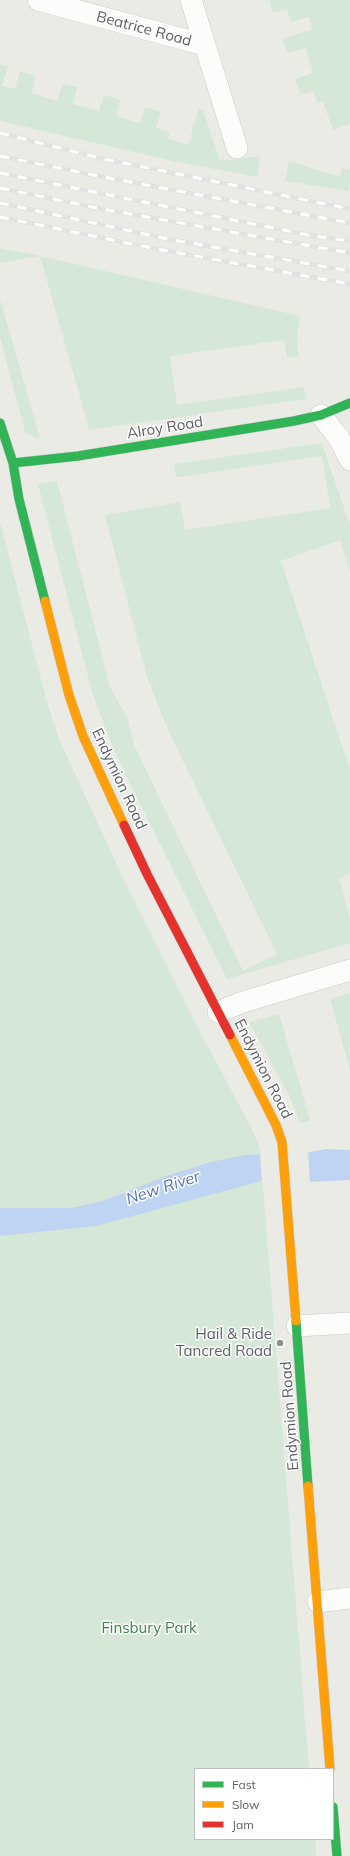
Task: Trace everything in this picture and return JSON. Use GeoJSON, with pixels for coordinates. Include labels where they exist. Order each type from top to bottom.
{"type":"FeatureCollection","features":[{"type":"Feature","properties":{"kind":"main road","name":"Alroy Road"},"geometry":{"type":"LineString","coordinates":[[13,463],[42,461],[85,455],[321,415],[350,403]]}},
{"type":"Feature","properties":{"kind":"main road","name":"Endymion Road"},"geometry":{"type":"LineString","coordinates":[[0,423],[13,463],[19,499],[63,673],[82,736],[147,874],[276,1125],[283,1147],[330,1768]]}},
{"type":"Feature","properties":{"kind":"main road"},"geometry":{"type":"LineString","coordinates":[[334,1819],[337,1856]]}},
{"type":"Feature","properties":{"kind":"street","name":"Beatrice Road"},"geometry":{"type":"LineString","coordinates":[[38,0],[204,45]]}},
{"type":"Feature","properties":{"kind":"street"},"geometry":{"type":"LineString","coordinates":[[190,0],[237,148]]}},
{"type":"Feature","properties":{"kind":"street"},"geometry":{"type":"LineString","coordinates":[[321,415],[339,438],[350,460]]}},
{"type":"Feature","properties":{"kind":"street"},"geometry":{"type":"LineString","coordinates":[[218,1012],[243,1002],[350,970]]}},
{"type":"Feature","properties":{"kind":"street"},"geometry":{"type":"LineString","coordinates":[[297,1326],[350,1323]]}},
{"type":"Feature","properties":{"kind":"street"},"geometry":{"type":"LineString","coordinates":[[318,1602],[350,1598]]}},
{"type":"Feature","properties":{"kind":"green space"},"geometry":{"type":"Polygon","coordinates":[[[269,0],[350,0],[350,124],[333,130],[323,101],[317,103],[313,91],[301,95],[295,79],[313,73],[306,48],[288,53],[282,39],[312,29],[309,17],[291,22],[287,9],[273,13],[269,0]]]}},
{"type":"Feature","properties":{"kind":"green space"},"geometry":{"type":"Polygon","coordinates":[[[0,65],[8,66],[2,86],[15,89],[20,71],[36,76],[31,93],[57,101],[63,84],[77,87],[73,104],[99,111],[104,95],[120,100],[116,116],[140,123],[145,107],[161,112],[156,128],[170,132],[168,139],[188,145],[199,109],[203,110],[220,161],[260,156],[257,177],[173,161],[0,121],[0,65]]]}},
{"type":"Feature","properties":{"kind":"green space"},"geometry":{"type":"Polygon","coordinates":[[[289,161],[340,177],[342,168],[350,169],[349,191],[285,181],[289,161]]]}},
{"type":"Feature","properties":{"kind":"green space"},"geometry":{"type":"Polygon","coordinates":[[[0,248],[40,256],[0,263],[0,248]]]}},
{"type":"Feature","properties":{"kind":"green space"},"geometry":{"type":"Polygon","coordinates":[[[40,256],[300,316],[297,342],[299,356],[287,358],[284,340],[170,356],[177,405],[304,387],[306,399],[88,430],[88,425],[40,256]]]}},
{"type":"Feature","properties":{"kind":"green space"},"geometry":{"type":"Polygon","coordinates":[[[0,299],[40,439],[37,439],[25,432],[0,337],[0,299]]]}},
{"type":"Feature","properties":{"kind":"green space"},"geometry":{"type":"Polygon","coordinates":[[[322,443],[350,526],[350,571],[340,540],[281,561],[350,770],[350,874],[339,878],[350,918],[350,943],[227,979],[114,751],[92,692],[38,484],[57,481],[110,687],[127,717],[134,745],[243,971],[277,954],[167,728],[147,677],[105,515],[180,502],[185,530],[330,508],[322,456],[179,477],[176,477],[174,464],[322,443]]]}},
{"type":"Feature","properties":{"kind":"green space","name":"Finsbury Park"},"geometry":{"type":"Polygon","coordinates":[[[0,522],[47,702],[59,739],[122,876],[199,1030],[251,1127],[260,1148],[309,1768],[194,1768],[194,1840],[315,1840],[316,1856],[0,1856],[0,522]]]}},
{"type":"Feature","properties":{"kind":"green space"},"geometry":{"type":"Polygon","coordinates":[[[350,993],[350,1070],[330,999],[350,993]]]}},
{"type":"Feature","properties":{"kind":"green space"},"geometry":{"type":"Polygon","coordinates":[[[279,1014],[310,1121],[300,1123],[289,1095],[249,1022],[279,1014]]]}},
{"type":"Feature","properties":{"kind":"water","name":"New River"},"geometry":{"type":"Polygon","coordinates":[[[327,1149],[350,1150],[350,1180],[310,1182],[261,1181],[96,1226],[0,1236],[0,1208],[71,1208],[103,1201],[166,1176],[211,1162],[245,1155],[309,1152],[327,1149]]]}},
{"type":"Feature","properties":{"kind":"pier"},"geometry":{"type":"Polygon","coordinates":[[[308,1150],[310,1184],[262,1183],[260,1152],[308,1150]]]}},
{"type":"Feature","properties":{"kind":"railway"},"geometry":{"type":"LineString","coordinates":[[0,133],[104,159],[350,209]]}},
{"type":"Feature","properties":{"kind":"railway"},"geometry":{"type":"LineString","coordinates":[[0,156],[103,177],[350,223]]}},
{"type":"Feature","properties":{"kind":"railway"},"geometry":{"type":"LineString","coordinates":[[0,173],[308,235],[350,241]]}},
{"type":"Feature","properties":{"kind":"railway"},"geometry":{"type":"LineString","coordinates":[[0,188],[102,209],[350,253]]}},
{"type":"Feature","properties":{"kind":"railway"},"geometry":{"type":"LineString","coordinates":[[0,203],[168,239],[350,271]]}},
{"type":"Feature","properties":{"kind":"railway"},"geometry":{"type":"LineString","coordinates":[[0,217],[157,249],[350,284]]}},
{"type":"Feature","properties":{"kind":"traffic: fast"},"geometry":{"type":"LineString","coordinates":[[13,463],[78,456],[294,421],[321,415],[350,403]]}},
{"type":"Feature","properties":{"kind":"traffic: fast"},"geometry":{"type":"LineString","coordinates":[[0,423],[13,463],[19,499],[45,601]]}},
{"type":"Feature","properties":{"kind":"traffic: fast"},"geometry":{"type":"LineString","coordinates":[[296,1321],[308,1486]]}},
{"type":"Feature","properties":{"kind":"traffic: fast"},"geometry":{"type":"LineString","coordinates":[[334,1819],[337,1856]]}},
{"type":"Feature","properties":{"kind":"traffic: slow"},"geometry":{"type":"LineString","coordinates":[[45,601],[69,695],[83,736],[124,825]]}},
{"type":"Feature","properties":{"kind":"traffic: slow"},"geometry":{"type":"LineString","coordinates":[[230,1035],[276,1125],[282,1142],[296,1321]]}},
{"type":"Feature","properties":{"kind":"traffic: slow"},"geometry":{"type":"LineString","coordinates":[[308,1486],[330,1768]]}},
{"type":"Feature","properties":{"kind":"traffic: jam"},"geometry":{"type":"LineString","coordinates":[[124,825],[147,874],[230,1035]]}},
{"type":"Feature","properties":{"kind":"place","name":"Hail & Ride Tancred Road"},"geometry":{"type":"Point","coordinates":[280,1343]}}]}
